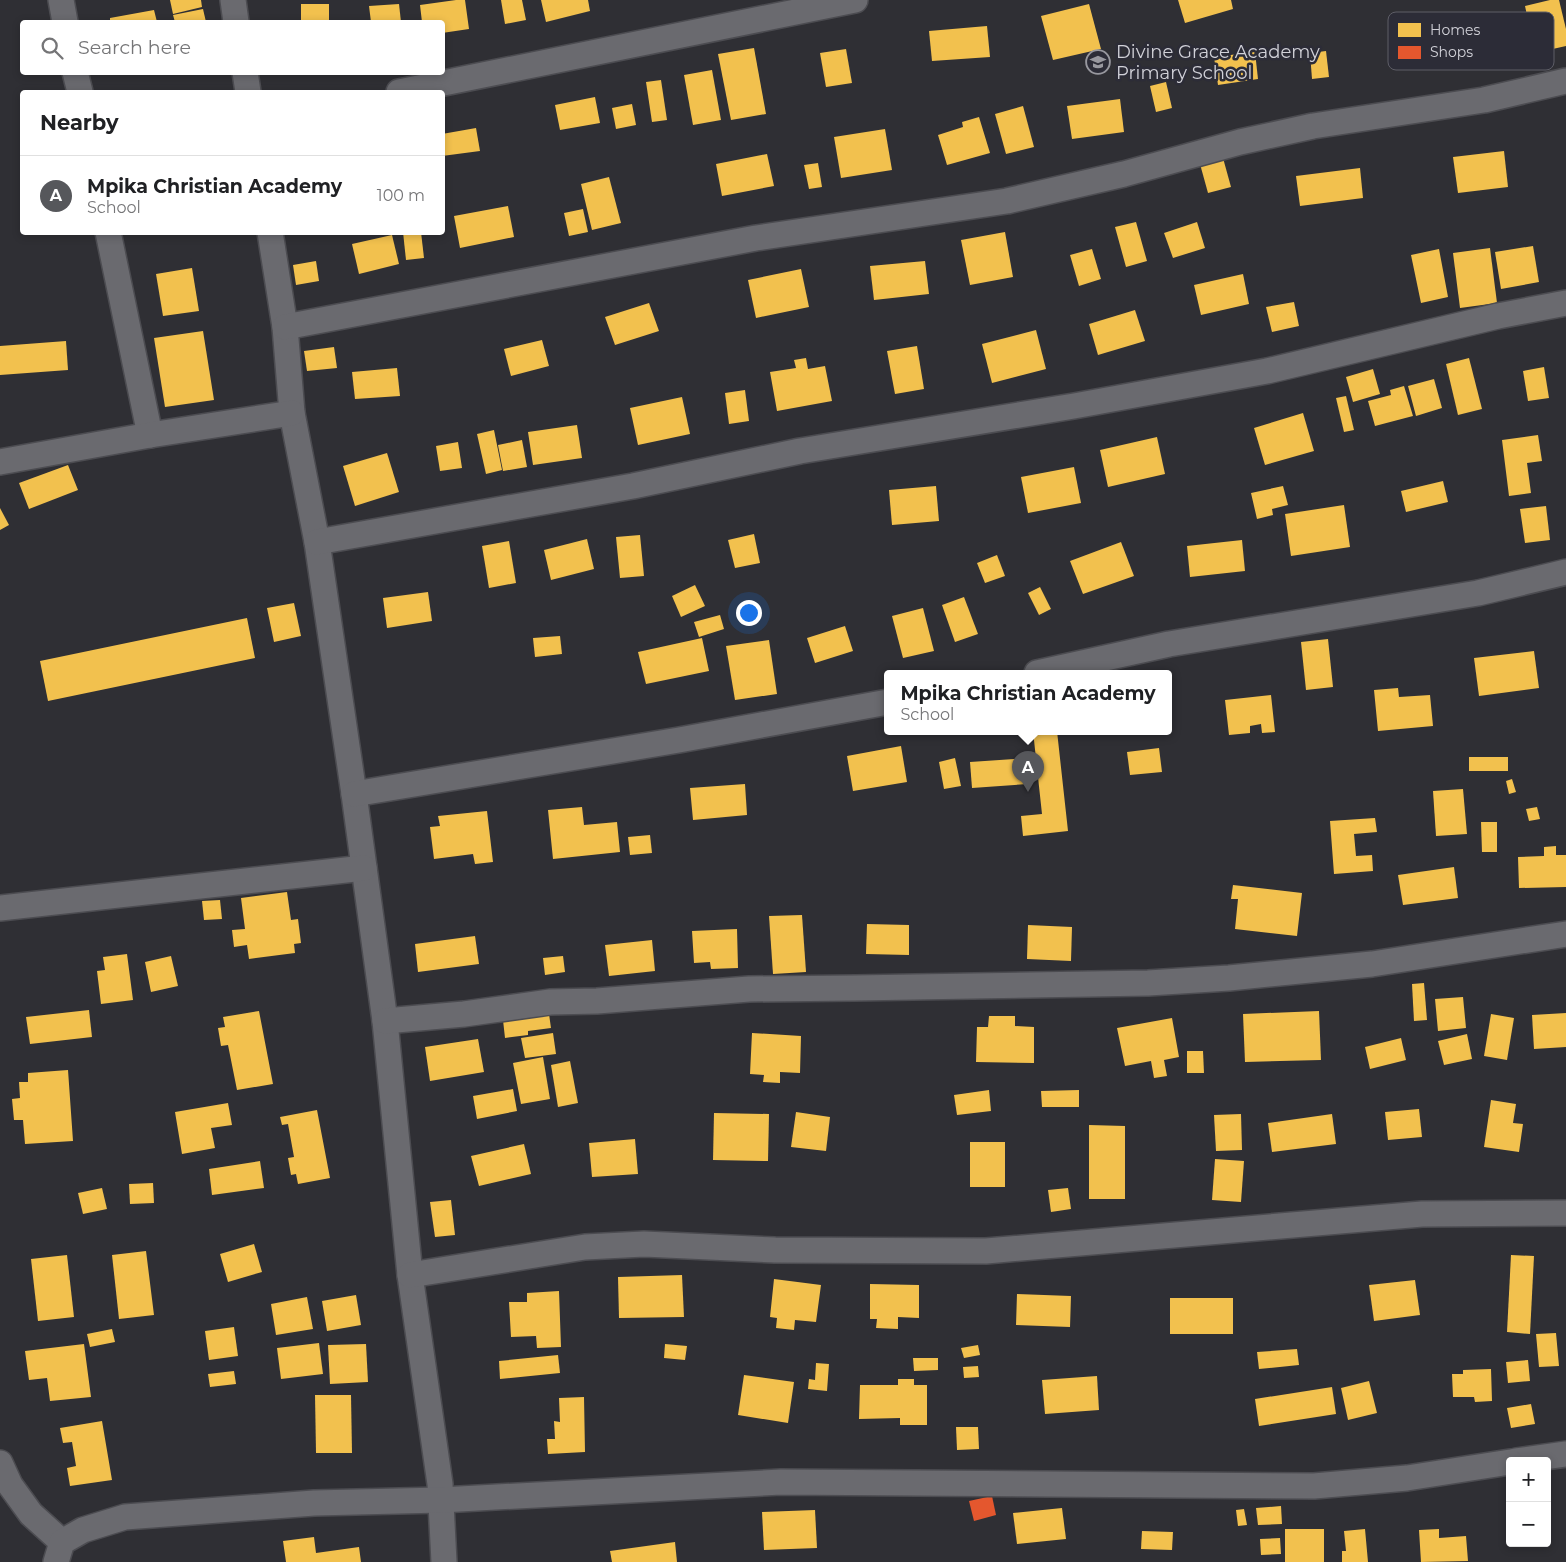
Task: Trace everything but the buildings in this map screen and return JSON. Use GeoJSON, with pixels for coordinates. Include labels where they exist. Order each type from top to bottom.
{"type":"FeatureCollection","features":[{"type":"Feature","properties":{"kind":"street"},"geometry":{"type":"LineString","coordinates":[[62,0],[65,20]]}},
{"type":"Feature","properties":{"kind":"street"},"geometry":{"type":"LineString","coordinates":[[233,0],[236,20]]}},
{"type":"Feature","properties":{"kind":"street"},"geometry":{"type":"LineString","coordinates":[[409,90],[855,0]]}},
{"type":"Feature","properties":{"kind":"street"},"geometry":{"type":"LineString","coordinates":[[77,75],[80,90]]}},
{"type":"Feature","properties":{"kind":"street"},"geometry":{"type":"LineString","coordinates":[[245,75],[248,90]]}},
{"type":"Feature","properties":{"kind":"street"},"geometry":{"type":"LineString","coordinates":[[285,327],[756,238],[1007,201],[1124,174],[1240,142],[1313,126],[1484,100],[1566,81]]}},
{"type":"Feature","properties":{"kind":"street"},"geometry":{"type":"LineString","coordinates":[[109,235],[150,435]]}},
{"type":"Feature","properties":{"kind":"street"},"geometry":{"type":"LineString","coordinates":[[270,235],[285,327],[292,412],[317,542],[386,1022],[410,1275],[440,1484],[444,1562]]}},
{"type":"Feature","properties":{"kind":"street"},"geometry":{"type":"LineString","coordinates":[[317,542],[633,486],[800,451],[1074,406],[1267,371],[1498,316],[1566,303]]}},
{"type":"Feature","properties":{"kind":"street"},"geometry":{"type":"LineString","coordinates":[[0,462],[292,412]]}},
{"type":"Feature","properties":{"kind":"street"},"geometry":{"type":"LineString","coordinates":[[1051,670],[1169,644],[1478,593],[1566,572]]}},
{"type":"Feature","properties":{"kind":"street"},"geometry":{"type":"LineString","coordinates":[[354,794],[688,739],[884,703]]}},
{"type":"Feature","properties":{"kind":"street"},"geometry":{"type":"LineString","coordinates":[[0,908],[364,868]]}},
{"type":"Feature","properties":{"kind":"street"},"geometry":{"type":"LineString","coordinates":[[386,1022],[464,1014],[550,1002],[597,1001],[749,989],[1148,983],[1229,978],[1372,964],[1566,934]]}},
{"type":"Feature","properties":{"kind":"street"},"geometry":{"type":"LineString","coordinates":[[410,1275],[585,1247],[644,1244],[775,1250],[986,1251],[1422,1214],[1566,1213]]}},
{"type":"Feature","properties":{"kind":"street"},"geometry":{"type":"LineString","coordinates":[[1545,1457],[1566,1454]]}},
{"type":"Feature","properties":{"kind":"street"},"geometry":{"type":"LineString","coordinates":[[0,1463],[10,1485],[59,1552],[83,1530],[126,1517],[314,1503],[441,1500],[781,1482],[1314,1486],[1407,1478],[1506,1463]]}},
{"type":"Feature","properties":{"kind":"place","name":"Divine Grace Academy Primary School"},"geometry":{"type":"Point","coordinates":[1098,62]}},
{"type":"Feature","properties":{"kind":"place","name":"Mpika Christian Academy"},"geometry":{"type":"Point","coordinates":[1028,792]}}]}
